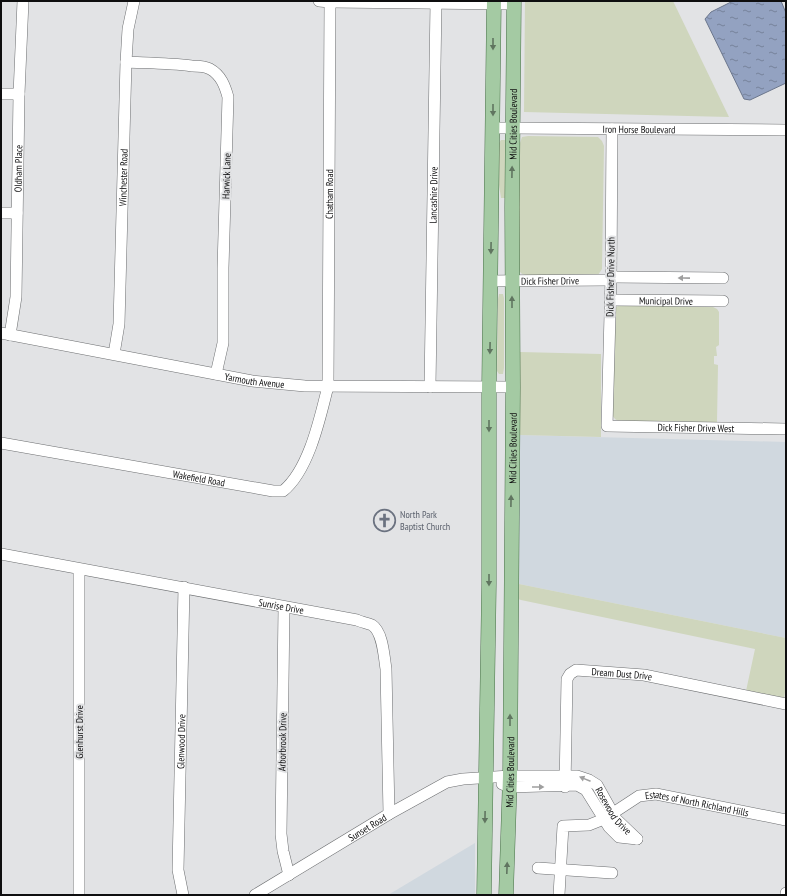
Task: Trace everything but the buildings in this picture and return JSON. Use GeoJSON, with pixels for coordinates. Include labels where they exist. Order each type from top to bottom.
{"type":"FeatureCollection","features":[{"type":"Feature","properties":{"kind":"main road","name":"Mid Cities Boulevard"},"geometry":{"type":"LineString","coordinates":[[484,895],[490,541],[494,3]]}},
{"type":"Feature","properties":{"kind":"main road","name":"Mid Cities Boulevard"},"geometry":{"type":"LineString","coordinates":[[506,895],[510,781],[514,3]]}},
{"type":"Feature","properties":{"kind":"main road"},"geometry":{"type":"LineString","coordinates":[[490,541],[511,540]]}},
{"type":"Feature","properties":{"kind":"street","name":"Oldham Place"},"geometry":{"type":"LineString","coordinates":[[6,334],[16,297],[19,94],[23,1]]}},
{"type":"Feature","properties":{"kind":"street","name":"Winchester Road"},"geometry":{"type":"LineString","coordinates":[[114,354],[119,324],[126,62],[128,29],[134,1]]}},
{"type":"Feature","properties":{"kind":"street"},"geometry":{"type":"LineString","coordinates":[[324,2],[514,3]]}},
{"type":"Feature","properties":{"kind":"street","name":"Chatham Road"},"geometry":{"type":"LineString","coordinates":[[324,2],[328,386]]}},
{"type":"Feature","properties":{"kind":"street","name":"Lancashire Drive"},"geometry":{"type":"LineString","coordinates":[[430,387],[436,3]]}},
{"type":"Feature","properties":{"kind":"street","name":"Harwick Lane"},"geometry":{"type":"LineString","coordinates":[[126,62],[204,67],[210,69],[225,85],[228,97],[223,268],[223,343],[216,374]]}},
{"type":"Feature","properties":{"kind":"street"},"geometry":{"type":"LineString","coordinates":[[1,94],[19,94]]}},
{"type":"Feature","properties":{"kind":"street","name":"Iron Horse Boulevard"},"geometry":{"type":"LineString","coordinates":[[493,128],[786,130]]}},
{"type":"Feature","properties":{"kind":"street","name":"Dick Fisher Drive North"},"geometry":{"type":"LineString","coordinates":[[607,426],[612,129]]}},
{"type":"Feature","properties":{"kind":"street"},"geometry":{"type":"LineString","coordinates":[[1,213],[17,213]]}},
{"type":"Feature","properties":{"kind":"street"},"geometry":{"type":"LineString","coordinates":[[610,278],[723,278]]}},
{"type":"Feature","properties":{"kind":"street","name":"Dick Fisher Drive"},"geometry":{"type":"LineString","coordinates":[[491,281],[610,278]]}},
{"type":"Feature","properties":{"kind":"street","name":"Municipal Drive"},"geometry":{"type":"LineString","coordinates":[[610,300],[723,301]]}},
{"type":"Feature","properties":{"kind":"street","name":"Yarmouth Avenue"},"geometry":{"type":"LineString","coordinates":[[6,334],[216,374],[278,384],[328,386],[513,387]]}},
{"type":"Feature","properties":{"kind":"street","name":"Wakefield Road"},"geometry":{"type":"LineString","coordinates":[[1,443],[229,484],[273,491],[283,491],[291,483],[304,464],[317,426],[328,386]]}},
{"type":"Feature","properties":{"kind":"street","name":"Dick Fisher Drive West"},"geometry":{"type":"LineString","coordinates":[[607,426],[786,429]]}},
{"type":"Feature","properties":{"kind":"street","name":"Sunrise Drive"},"geometry":{"type":"LineString","coordinates":[[1,554],[184,587],[284,608],[356,620],[371,625],[376,629],[383,646],[386,669],[389,814]]}},
{"type":"Feature","properties":{"kind":"street","name":"Glenhurst Drive"},"geometry":{"type":"LineString","coordinates":[[79,569],[79,895]]}},
{"type":"Feature","properties":{"kind":"street","name":"Glenwood Drive"},"geometry":{"type":"LineString","coordinates":[[183,895],[178,870],[184,587]]}},
{"type":"Feature","properties":{"kind":"street","name":"Arborbrook Drive"},"geometry":{"type":"LineString","coordinates":[[284,608],[281,834],[283,851],[289,874]]}},
{"type":"Feature","properties":{"kind":"street","name":"Dream Dust Drive"},"geometry":{"type":"LineString","coordinates":[[565,782],[567,679],[570,674],[576,670],[644,675],[786,704]]}},
{"type":"Feature","properties":{"kind":"street","name":"Rosewood Drive"},"geometry":{"type":"LineString","coordinates":[[486,778],[510,781],[565,782],[577,785],[586,790],[608,816]]}},
{"type":"Feature","properties":{"kind":"street","name":"Sunset Road"},"geometry":{"type":"LineString","coordinates":[[255,895],[389,814],[447,782],[463,779],[486,778]]}},
{"type":"Feature","properties":{"kind":"street","name":"Estates of North Richland Hills"},"geometry":{"type":"LineString","coordinates":[[559,895],[563,826],[589,825],[608,816],[639,796],[656,794],[786,820]]}},
{"type":"Feature","properties":{"kind":"street"},"geometry":{"type":"LineString","coordinates":[[538,868],[612,873]]}},
{"type":"Feature","properties":{"kind":"shaded area"},"geometry":{"type":"Polygon","coordinates":[[[519,435],[786,442],[786,638],[519,584],[519,435]]]}},
{"type":"Feature","properties":{"kind":"shaded area"},"geometry":{"type":"Polygon","coordinates":[[[475,843],[475,895],[388,895],[475,843]]]}},
{"type":"Feature","properties":{"kind":"green space"},"geometry":{"type":"Polygon","coordinates":[[[525,1],[673,1],[729,117],[524,112],[525,1]]]}},
{"type":"Feature","properties":{"kind":"green space"},"geometry":{"type":"Polygon","coordinates":[[[522,137],[598,137],[602,141],[604,146],[602,269],[598,275],[526,275],[519,271],[519,146],[522,137]]]}},
{"type":"Feature","properties":{"kind":"green space"},"geometry":{"type":"Polygon","coordinates":[[[501,140],[505,140],[506,146],[505,198],[501,198],[499,185],[499,143],[501,140]]]}},
{"type":"Feature","properties":{"kind":"green space"},"geometry":{"type":"Polygon","coordinates":[[[499,294],[503,294],[504,298],[503,374],[499,374],[497,371],[499,294]]]}},
{"type":"Feature","properties":{"kind":"green space"},"geometry":{"type":"Polygon","coordinates":[[[620,305],[713,307],[717,309],[719,312],[719,345],[716,347],[717,356],[714,356],[714,364],[718,365],[717,422],[618,421],[615,419],[612,415],[616,307],[620,305]]]}},
{"type":"Feature","properties":{"kind":"green space"},"geometry":{"type":"Polygon","coordinates":[[[520,352],[601,354],[601,437],[519,435],[520,352]]]}},
{"type":"Feature","properties":{"kind":"green space"},"geometry":{"type":"Polygon","coordinates":[[[519,584],[786,638],[786,686],[784,699],[746,691],[755,649],[521,600],[518,599],[519,584]]]}},
{"type":"Feature","properties":{"kind":"water"},"geometry":{"type":"Polygon","coordinates":[[[733,1],[781,1],[786,13],[786,83],[750,100],[744,99],[705,19],[711,12],[733,1]]]}},
{"type":"Feature","properties":{"kind":"place","name":"North Park Baptist Church"},"geometry":{"type":"Point","coordinates":[385,520]}}]}
